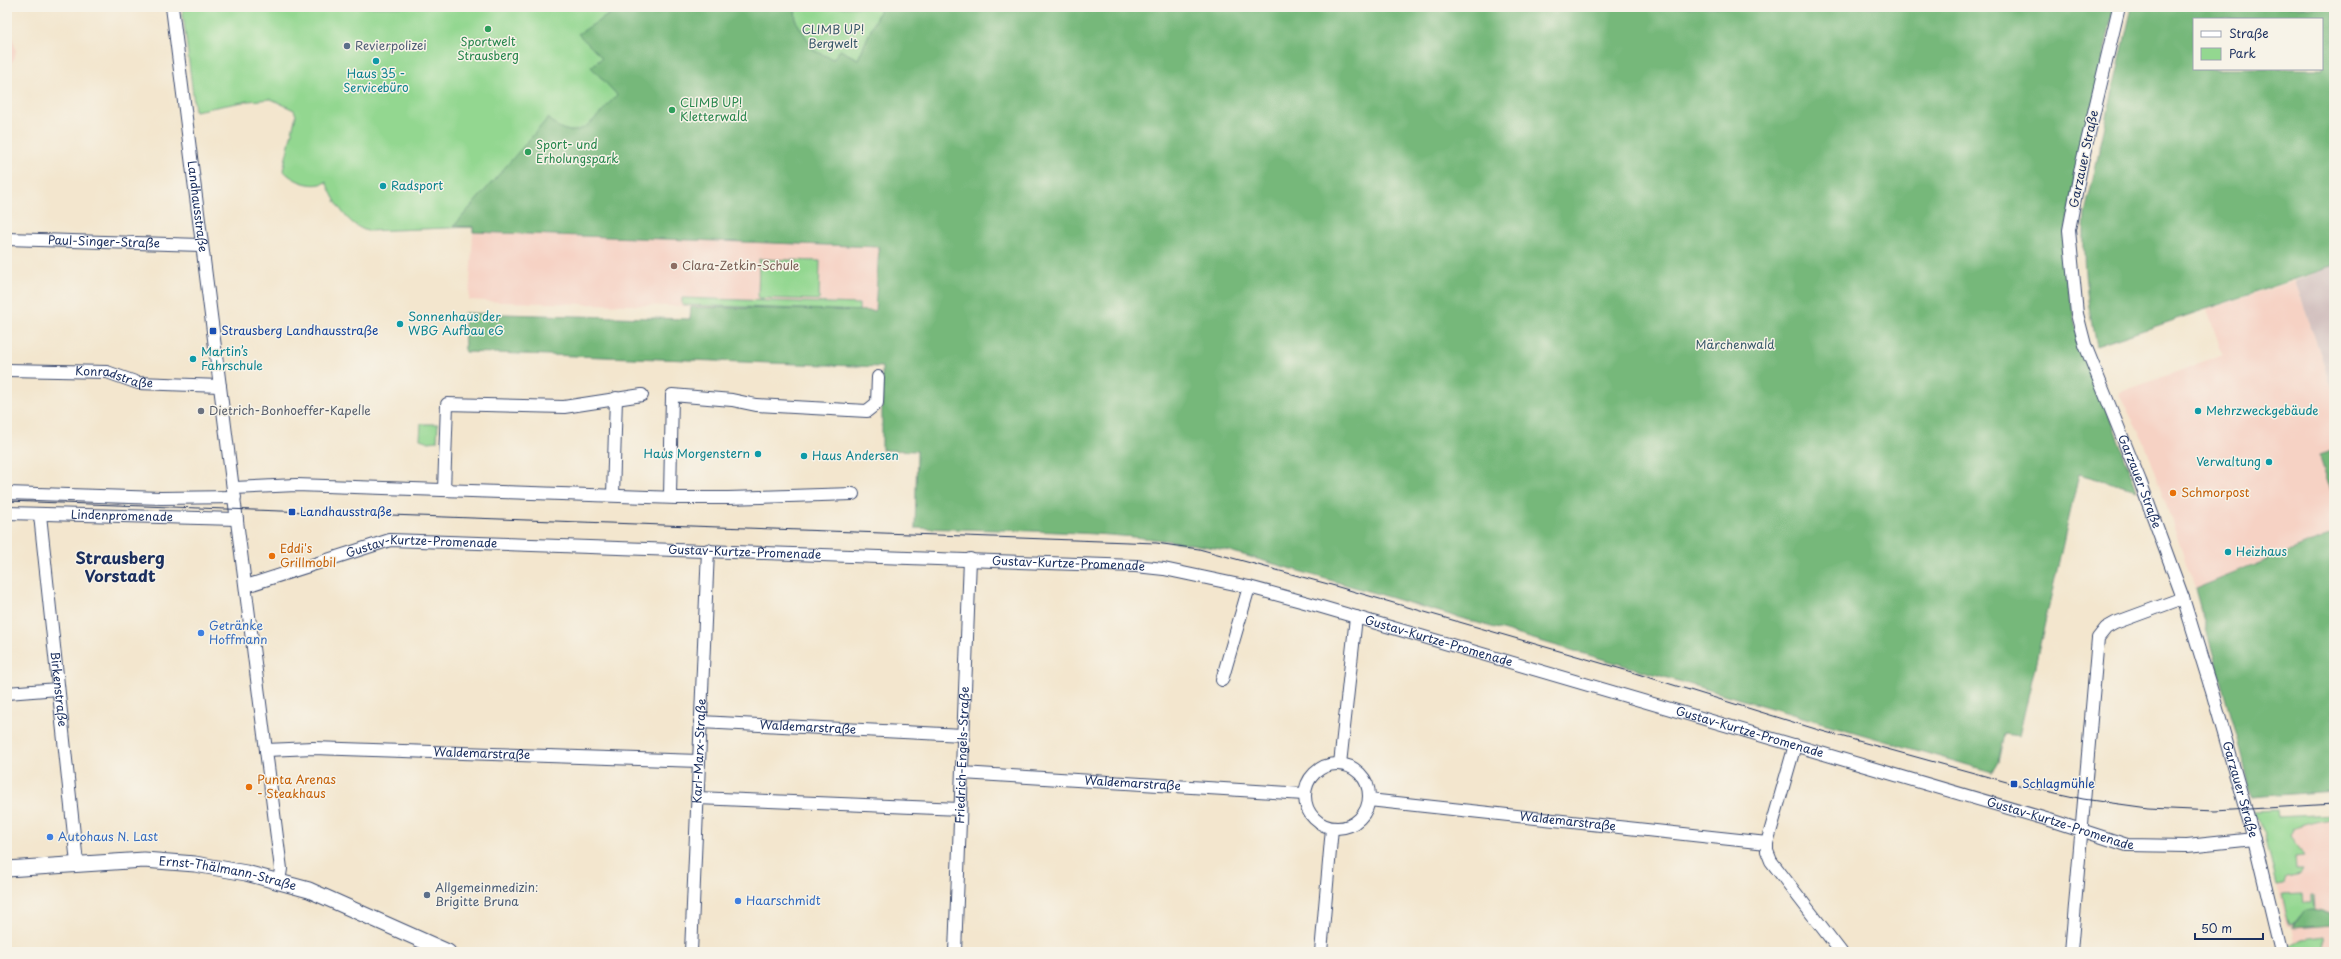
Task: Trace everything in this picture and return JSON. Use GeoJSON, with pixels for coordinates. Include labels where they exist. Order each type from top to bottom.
{"type":"FeatureCollection","features":[{"type":"Feature","properties":{"kind":"main road","name":"Ernst-Thälmann-Straße"},"geometry":{"type":"LineString","coordinates":[[7,869],[121,860],[163,861],[195,864],[279,881],[309,890],[439,950]]}},
{"type":"Feature","properties":{"kind":"street","name":"Landhausstraße"},"geometry":{"type":"LineString","coordinates":[[172,7],[201,245],[238,519],[281,869],[279,881]]}},
{"type":"Feature","properties":{"kind":"street","name":"Garzauer Straße"},"geometry":{"type":"LineString","coordinates":[[2119,7],[2073,205],[2069,230],[2073,286],[2077,314],[2085,345],[2140,481],[2183,598],[2213,695],[2254,839],[2281,952]]}},
{"type":"Feature","properties":{"kind":"street","name":"Paul-Singer-Straße"},"geometry":{"type":"LineString","coordinates":[[7,239],[201,245]]}},
{"type":"Feature","properties":{"kind":"street","name":"Konradstraße"},"geometry":{"type":"LineString","coordinates":[[7,370],[107,372],[138,383],[220,386]]}},
{"type":"Feature","properties":{"kind":"street"},"geometry":{"type":"LineString","coordinates":[[670,496],[672,395],[732,400],[756,405],[867,411],[876,404],[878,378]]}},
{"type":"Feature","properties":{"kind":"street"},"geometry":{"type":"LineString","coordinates":[[444,490],[446,404],[564,407],[642,395]]}},
{"type":"Feature","properties":{"kind":"street"},"geometry":{"type":"LineString","coordinates":[[613,495],[616,398]]}},
{"type":"Feature","properties":{"kind":"street"},"geometry":{"type":"LineString","coordinates":[[234,493],[296,485],[728,498],[853,494]]}},
{"type":"Feature","properties":{"kind":"street","name":"Lindenpromenade"},"geometry":{"type":"LineString","coordinates":[[7,493],[161,498],[234,493]]}},
{"type":"Feature","properties":{"kind":"street","name":"Lindenpromenade"},"geometry":{"type":"LineString","coordinates":[[7,513],[238,519]]}},
{"type":"Feature","properties":{"kind":"street","name":"Birkenstraße"},"geometry":{"type":"LineString","coordinates":[[40,514],[77,863]]}},
{"type":"Feature","properties":{"kind":"street","name":"Gustav-Kurtze-Promenade"},"geometry":{"type":"LineString","coordinates":[[246,586],[390,540],[970,559],[1164,569],[1249,587],[1356,617],[1795,745],[2128,845],[2187,846],[2254,839]]}},
{"type":"Feature","properties":{"kind":"street","name":"Karl-Marx-Straße"},"geometry":{"type":"LineString","coordinates":[[691,952],[708,550]]}},
{"type":"Feature","properties":{"kind":"street","name":"Friedrich-Engels-Straße"},"geometry":{"type":"LineString","coordinates":[[954,952],[970,559]]}},
{"type":"Feature","properties":{"kind":"street"},"geometry":{"type":"LineString","coordinates":[[1222,680],[1249,587]]}},
{"type":"Feature","properties":{"kind":"street"},"geometry":{"type":"LineString","coordinates":[[2071,952],[2098,638],[2106,628],[2114,623],[2183,598]]}},
{"type":"Feature","properties":{"kind":"street"},"geometry":{"type":"LineString","coordinates":[[1340,764],[1356,617]]}},
{"type":"Feature","properties":{"kind":"street"},"geometry":{"type":"LineString","coordinates":[[7,694],[58,689]]}},
{"type":"Feature","properties":{"kind":"street","name":"Waldemarstraße"},"geometry":{"type":"LineString","coordinates":[[700,722],[963,735]]}},
{"type":"Feature","properties":{"kind":"street"},"geometry":{"type":"LineString","coordinates":[[1795,745],[1767,843],[1767,851],[1771,861],[1841,952]]}},
{"type":"Feature","properties":{"kind":"street","name":"Waldemarstraße"},"geometry":{"type":"LineString","coordinates":[[266,750],[314,748],[699,761]]}},
{"type":"Feature","properties":{"kind":"street"},"geometry":{"type":"LineString","coordinates":[[1340,764],[1357,771],[1364,779],[1368,789],[1369,800],[1366,810],[1352,825],[1332,828],[1315,820],[1309,812],[1304,794],[1306,785],[1314,773],[1326,766],[1340,764]]}},
{"type":"Feature","properties":{"kind":"street","name":"Waldemarstraße"},"geometry":{"type":"LineString","coordinates":[[962,774],[1304,794]]}},
{"type":"Feature","properties":{"kind":"street"},"geometry":{"type":"LineString","coordinates":[[697,798],[960,809]]}},
{"type":"Feature","properties":{"kind":"street","name":"Waldemarstraße"},"geometry":{"type":"LineString","coordinates":[[1369,800],[1767,843]]}},
{"type":"Feature","properties":{"kind":"street"},"geometry":{"type":"LineString","coordinates":[[1321,952],[1332,828]]}},
{"type":"Feature","properties":{"kind":"shaded area"},"geometry":{"type":"Polygon","coordinates":[[[7,18],[16,51],[14,59],[7,68],[7,18]]]}},
{"type":"Feature","properties":{"kind":"shaded area","name":"Clara-Zetkin-Schule"},"geometry":{"type":"Polygon","coordinates":[[[473,232],[880,247],[875,311],[469,300],[473,232]]]}},
{"type":"Feature","properties":{"kind":"shaded area"},"geometry":{"type":"Polygon","coordinates":[[[2334,266],[2334,393],[2295,281],[2334,266]]]}},
{"type":"Feature","properties":{"kind":"shaded area"},"geometry":{"type":"Polygon","coordinates":[[[2295,281],[2334,393],[2334,452],[2320,458],[2334,500],[2334,533],[2195,589],[2144,441],[2118,393],[2223,355],[2207,310],[2295,281]]]}},
{"type":"Feature","properties":{"kind":"shaded area"},"geometry":{"type":"Polygon","coordinates":[[[2334,814],[2334,952],[2293,952],[2291,945],[2295,941],[2292,928],[2287,927],[2261,818],[2334,814]]]}},
{"type":"Feature","properties":{"kind":"green space","name":"Sport- und Erholungspark"},"geometry":{"type":"Polygon","coordinates":[[[182,7],[881,7],[858,60],[473,227],[367,231],[360,228],[347,218],[337,204],[326,182],[315,185],[303,183],[292,178],[283,170],[296,115],[294,110],[271,99],[248,101],[195,111],[182,7]]]}},
{"type":"Feature","properties":{"kind":"green space","name":"Märchenwald"},"geometry":{"type":"Polygon","coordinates":[[[621,7],[795,7],[796,21],[815,51],[833,59],[840,50],[858,59],[881,7],[2114,7],[2064,238],[2067,279],[2076,328],[2137,490],[2079,474],[2019,736],[2004,734],[1998,762],[1992,772],[1226,550],[1187,543],[1110,535],[915,528],[917,451],[882,450],[882,367],[465,352],[464,313],[690,319],[691,307],[875,311],[879,247],[473,232],[473,227],[454,226],[548,118],[563,129],[573,131],[581,129],[594,120],[617,95],[591,67],[602,58],[578,34],[621,7]]]}},
{"type":"Feature","properties":{"kind":"green space"},"geometry":{"type":"Polygon","coordinates":[[[2132,7],[2334,7],[2334,266],[2096,346],[2090,313],[2084,263],[2085,213],[2132,7]]]}},
{"type":"Feature","properties":{"kind":"green space"},"geometry":{"type":"Polygon","coordinates":[[[759,259],[820,261],[819,300],[758,298],[759,259]]]}},
{"type":"Feature","properties":{"kind":"green space"},"geometry":{"type":"Polygon","coordinates":[[[682,298],[859,304],[859,311],[682,305],[682,298]]]}},
{"type":"Feature","properties":{"kind":"green space"},"geometry":{"type":"Polygon","coordinates":[[[421,424],[438,424],[437,441],[429,442],[420,439],[421,424]]]}},
{"type":"Feature","properties":{"kind":"green space"},"geometry":{"type":"Polygon","coordinates":[[[2334,450],[2334,500],[2319,455],[2334,450]]]}},
{"type":"Feature","properties":{"kind":"green space"},"geometry":{"type":"Polygon","coordinates":[[[2334,533],[2334,791],[2250,797],[2242,758],[2195,589],[2334,533]]]}},
{"type":"Feature","properties":{"kind":"green space"},"geometry":{"type":"Polygon","coordinates":[[[2277,810],[2278,817],[2334,814],[2334,832],[2332,832],[2331,819],[2293,829],[2290,836],[2305,856],[2295,857],[2296,870],[2304,870],[2301,875],[2286,878],[2284,884],[2277,885],[2264,832],[2253,811],[2277,810]]]}},
{"type":"Feature","properties":{"kind":"green space"},"geometry":{"type":"Polygon","coordinates":[[[2303,893],[2304,902],[2311,902],[2311,895],[2313,895],[2314,910],[2300,916],[2293,925],[2289,925],[2282,894],[2303,893]]]}},
{"type":"Feature","properties":{"kind":"green space"},"geometry":{"type":"Polygon","coordinates":[[[2311,909],[2322,911],[2334,916],[2334,925],[2292,928],[2304,911],[2311,909]]]}},
{"type":"Feature","properties":{"kind":"green space"},"geometry":{"type":"Polygon","coordinates":[[[2325,936],[2326,952],[2293,952],[2291,945],[2302,939],[2325,936]]]}},
{"type":"Feature","properties":{"kind":"tram line"},"geometry":{"type":"LineString","coordinates":[[7,501],[1156,543],[1199,549],[1328,584],[1625,670],[1822,731],[2014,784],[2083,799],[2148,808],[2215,811],[2334,804]]}},
{"type":"Feature","properties":{"kind":"place","name":"Sportwelt Strausberg"},"geometry":{"type":"Point","coordinates":[488,29]}},
{"type":"Feature","properties":{"kind":"place","name":"Revierpolizei"},"geometry":{"type":"Point","coordinates":[347,46]}},
{"type":"Feature","properties":{"kind":"place","name":"Haus 35 - Servicebüro"},"geometry":{"type":"Point","coordinates":[376,61]}},
{"type":"Feature","properties":{"kind":"place","name":"CLIMB UP! Kletterwald"},"geometry":{"type":"Point","coordinates":[672,110]}},
{"type":"Feature","properties":{"kind":"place","name":"Sport- und Erholungspark"},"geometry":{"type":"Point","coordinates":[528,152]}},
{"type":"Feature","properties":{"kind":"place","name":"Radsport"},"geometry":{"type":"Point","coordinates":[383,186]}},
{"type":"Feature","properties":{"kind":"place","name":"Clara-Zetkin-Schule"},"geometry":{"type":"Point","coordinates":[674,266]}},
{"type":"Feature","properties":{"kind":"place","name":"Sonnenhaus der WBG Aufbau eG"},"geometry":{"type":"Point","coordinates":[400,324]}},
{"type":"Feature","properties":{"kind":"place","name":"Strausberg Landhausstraße"},"geometry":{"type":"Point","coordinates":[213,331]}},
{"type":"Feature","properties":{"kind":"place","name":"Martin’s Fahrschule"},"geometry":{"type":"Point","coordinates":[193,359]}},
{"type":"Feature","properties":{"kind":"place","name":"Dietrich-Bonhoeffer-Kapelle"},"geometry":{"type":"Point","coordinates":[201,411]}},
{"type":"Feature","properties":{"kind":"place","name":"Mehrzweckgebäude"},"geometry":{"type":"Point","coordinates":[2198,411]}},
{"type":"Feature","properties":{"kind":"place","name":"Haus Morgenstern"},"geometry":{"type":"Point","coordinates":[758,454]}},
{"type":"Feature","properties":{"kind":"place","name":"Haus Andersen"},"geometry":{"type":"Point","coordinates":[804,456]}},
{"type":"Feature","properties":{"kind":"place","name":"Verwaltung"},"geometry":{"type":"Point","coordinates":[2269,462]}},
{"type":"Feature","properties":{"kind":"place","name":"Schmorpost"},"geometry":{"type":"Point","coordinates":[2173,493]}},
{"type":"Feature","properties":{"kind":"place","name":"Landhausstraße"},"geometry":{"type":"Point","coordinates":[292,512]}},
{"type":"Feature","properties":{"kind":"place","name":"Heizhaus"},"geometry":{"type":"Point","coordinates":[2228,552]}},
{"type":"Feature","properties":{"kind":"place","name":"Eddi's Grillmobil"},"geometry":{"type":"Point","coordinates":[272,556]}},
{"type":"Feature","properties":{"kind":"place","name":"Getränke Hoffmann"},"geometry":{"type":"Point","coordinates":[201,633]}},
{"type":"Feature","properties":{"kind":"place","name":"Schlagmühle"},"geometry":{"type":"Point","coordinates":[2014,784]}},
{"type":"Feature","properties":{"kind":"place","name":"Punta Arenas - Steakhaus"},"geometry":{"type":"Point","coordinates":[249,787]}},
{"type":"Feature","properties":{"kind":"place","name":"Autohaus N. Last"},"geometry":{"type":"Point","coordinates":[50,837]}},
{"type":"Feature","properties":{"kind":"place","name":"Allgemeinmedizin: Brigitte Bruna"},"geometry":{"type":"Point","coordinates":[427,895]}},
{"type":"Feature","properties":{"kind":"place","name":"Haarschmidt"},"geometry":{"type":"Point","coordinates":[738,901]}},
{"type":"Feature","properties":{"kind":"district","name":"Strausberg Vorstadt"},"geometry":{"type":"Point","coordinates":[120,567]}},
{"type":"Feature","properties":{"kind":"park label","name":"CLIMB UP! Bergwelt"},"geometry":{"type":"Point","coordinates":[833,37]}}]}
